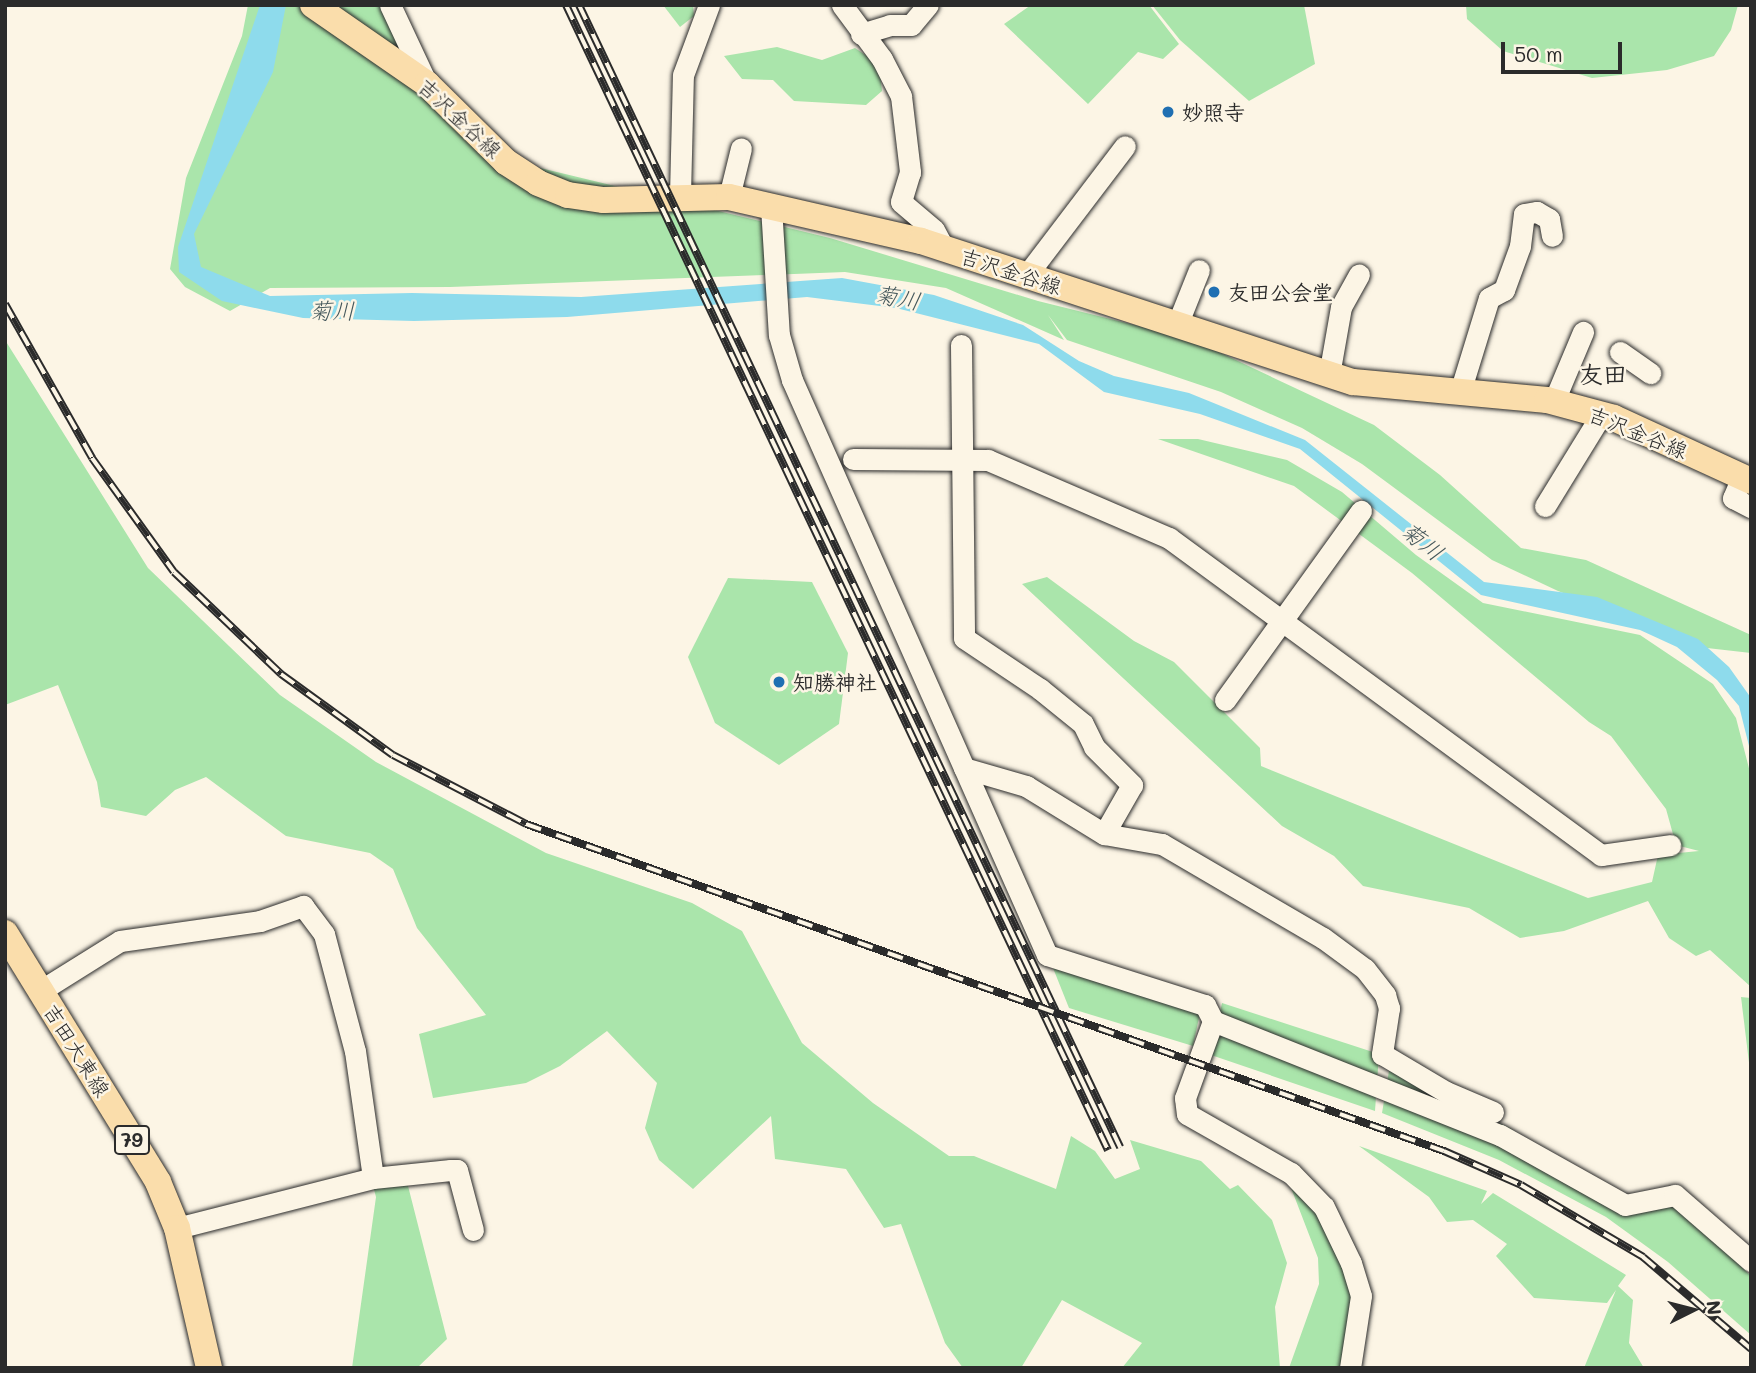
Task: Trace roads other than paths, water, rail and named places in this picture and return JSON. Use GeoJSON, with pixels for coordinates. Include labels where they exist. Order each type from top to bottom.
{"type":"FeatureCollection","features":[{"type":"Feature","properties":{"kind":"main road","name":"吉沢金谷線"},"geometry":{"type":"LineString","coordinates":[[313,5],[427,84],[506,162],[538,183],[568,195],[604,200],[680,195],[729,197],[771,206],[944,249],[1353,382],[1554,401],[1601,415],[1746,479]]}},
{"type":"Feature","properties":{"kind":"main road","name":"吉田大東線"},"geometry":{"type":"LineString","coordinates":[[5,933],[158,1182],[177,1228],[209,1368]]}},
{"type":"Feature","properties":{"kind":"street"},"geometry":{"type":"LineString","coordinates":[[390,5],[427,84]]}},
{"type":"Feature","properties":{"kind":"street"},"geometry":{"type":"LineString","coordinates":[[680,195],[684,75],[709,5]]}},
{"type":"Feature","properties":{"kind":"street"},"geometry":{"type":"LineString","coordinates":[[842,5],[882,59],[901,96],[910,172],[901,202],[934,230],[944,249]]}},
{"type":"Feature","properties":{"kind":"street"},"geometry":{"type":"LineString","coordinates":[[861,34],[890,24],[911,25],[928,5]]}},
{"type":"Feature","properties":{"kind":"street"},"geometry":{"type":"LineString","coordinates":[[1026,276],[1125,146]]}},
{"type":"Feature","properties":{"kind":"street"},"geometry":{"type":"LineString","coordinates":[[729,197],[741,148]]}},
{"type":"Feature","properties":{"kind":"street"},"geometry":{"type":"LineString","coordinates":[[771,206],[779,335],[792,380],[1047,955],[1205,1005],[1213,1021],[1500,1135],[1625,1205],[1675,1195],[1751,1261]]}},
{"type":"Feature","properties":{"kind":"street"},"geometry":{"type":"LineString","coordinates":[[1460,392],[1489,298],[1504,290],[1516,257],[1524,214],[1537,212],[1549,219],[1552,236]]}},
{"type":"Feature","properties":{"kind":"street"},"geometry":{"type":"LineString","coordinates":[[1177,325],[1199,270]]}},
{"type":"Feature","properties":{"kind":"street"},"geometry":{"type":"LineString","coordinates":[[1329,374],[1341,307],[1359,275]]}},
{"type":"Feature","properties":{"kind":"street"},"geometry":{"type":"LineString","coordinates":[[1554,401],[1583,332]]}},
{"type":"Feature","properties":{"kind":"street"},"geometry":{"type":"LineString","coordinates":[[961,345],[964,638],[1041,689],[1083,724],[1094,747],[1132,785],[1104,834]]}},
{"type":"Feature","properties":{"kind":"street"},"geometry":{"type":"LineString","coordinates":[[1620,352],[1650,373]]}},
{"type":"Feature","properties":{"kind":"street"},"geometry":{"type":"LineString","coordinates":[[1545,506],[1601,415]]}},
{"type":"Feature","properties":{"kind":"street"},"geometry":{"type":"LineString","coordinates":[[853,459],[988,460],[1170,538],[1284,619],[1601,855],[1670,845]]}},
{"type":"Feature","properties":{"kind":"street"},"geometry":{"type":"LineString","coordinates":[[1746,479],[1733,498],[1751,507]]}},
{"type":"Feature","properties":{"kind":"street"},"geometry":{"type":"LineString","coordinates":[[1225,700],[1361,512]]}},
{"type":"Feature","properties":{"kind":"street"},"geometry":{"type":"LineString","coordinates":[[964,768],[1026,786],[1104,834],[1162,844],[1323,938],[1365,969],[1385,995],[1390,1008],[1382,1054],[1446,1092],[1493,1112]]}},
{"type":"Feature","properties":{"kind":"street"},"geometry":{"type":"LineString","coordinates":[[40,991],[120,941],[260,921],[303,906],[324,934],[355,1051],[373,1178]]}},
{"type":"Feature","properties":{"kind":"street"},"geometry":{"type":"LineString","coordinates":[[1213,1021],[1185,1098],[1187,1114],[1291,1173],[1324,1207],[1351,1263],[1360,1296],[1350,1368]]}},
{"type":"Feature","properties":{"kind":"street"},"geometry":{"type":"LineString","coordinates":[[177,1228],[373,1178],[457,1170],[473,1230]]}},
{"type":"Feature","properties":{"kind":"water","name":"菊川"},"geometry":{"type":"Polygon","coordinates":[[[260,5],[286,5],[273,72],[194,234],[201,267],[270,296],[412,293],[581,297],[842,278],[934,295],[1023,325],[1079,361],[1114,376],[1189,393],[1305,440],[1484,582],[1597,597],[1698,639],[1729,667],[1751,698],[1751,754],[1739,706],[1717,680],[1677,647],[1640,630],[1481,595],[1300,449],[1200,414],[1104,392],[1039,344],[896,308],[807,297],[567,317],[414,321],[303,318],[222,301],[179,272],[178,247],[260,5]]]}},
{"type":"Feature","properties":{"kind":"railway"},"geometry":{"type":"LineString","coordinates":[[566,5],[1108,1150]]}},
{"type":"Feature","properties":{"kind":"railway"},"geometry":{"type":"LineString","coordinates":[[579,5],[1120,1147]]}},
{"type":"Feature","properties":{"kind":"railway"},"geometry":{"type":"LineString","coordinates":[[5,304],[92,458],[174,572],[281,674],[393,755],[526,824],[1444,1151],[1521,1185],[1643,1257],[1751,1349]]}},
{"type":"Feature","properties":{"kind":"place","name":"妙照寺"},"geometry":{"type":"Point","coordinates":[1168,112]}},
{"type":"Feature","properties":{"kind":"place","name":"友田公会堂"},"geometry":{"type":"Point","coordinates":[1214,292]}},
{"type":"Feature","properties":{"kind":"place","name":"知勝神社"},"geometry":{"type":"Point","coordinates":[779,682]}},
{"type":"Feature","properties":{"kind":"district","name":"友田"},"geometry":{"type":"Point","coordinates":[1603,374]}}]}
